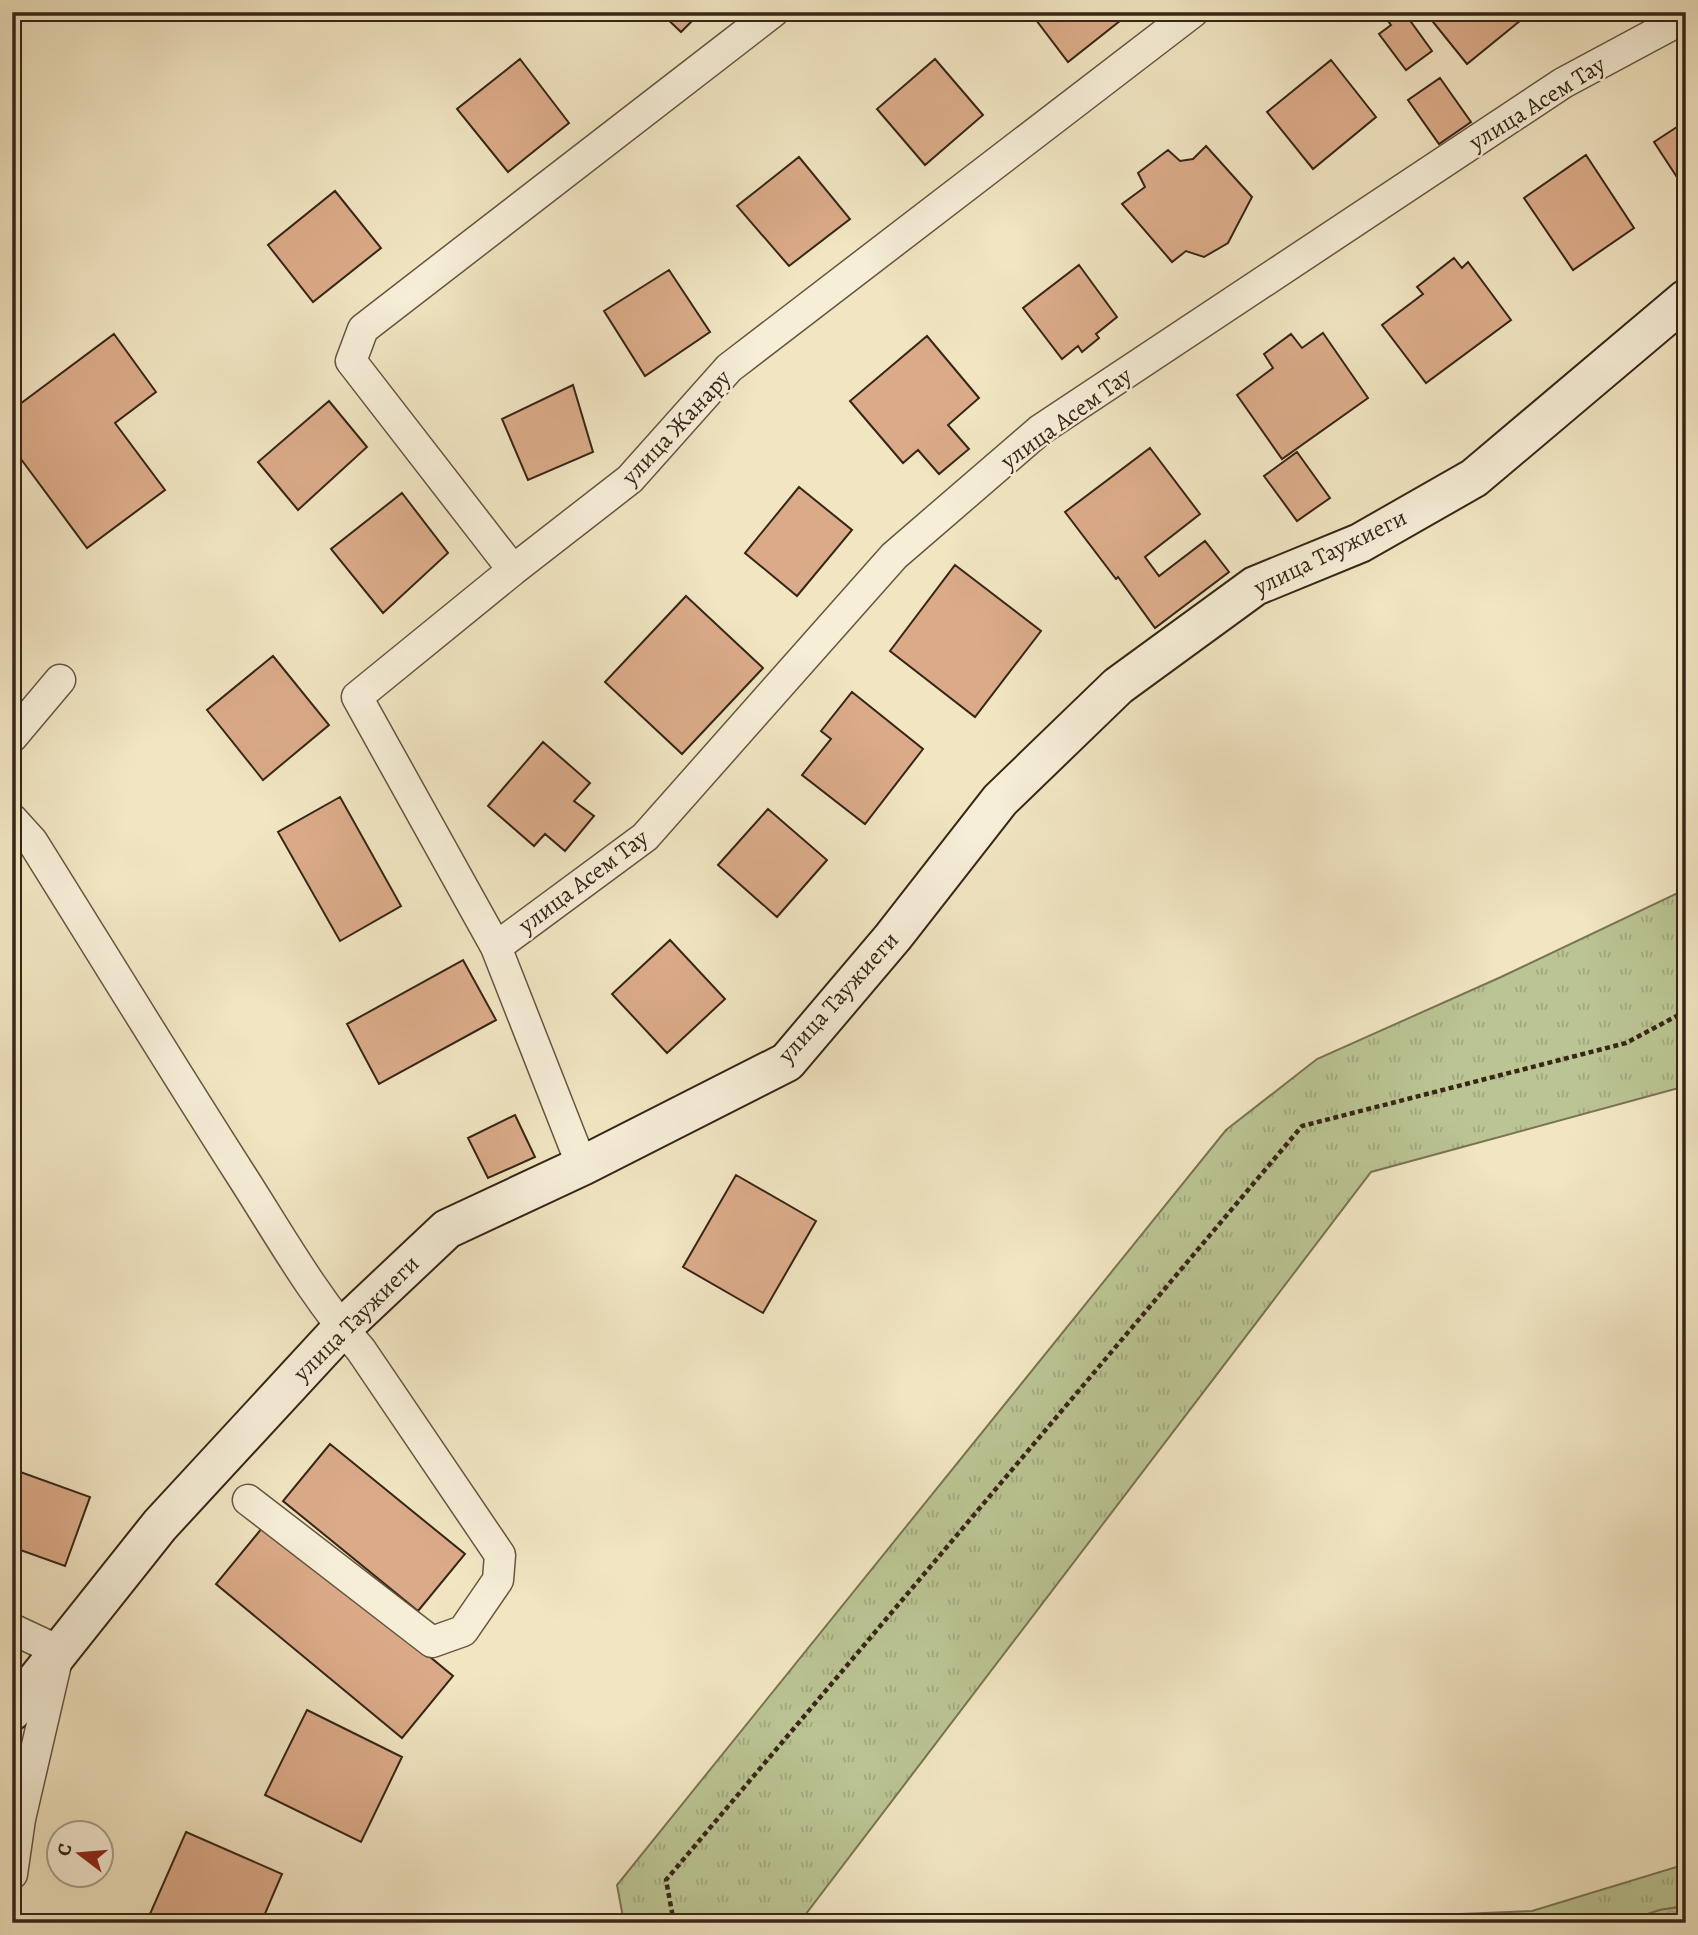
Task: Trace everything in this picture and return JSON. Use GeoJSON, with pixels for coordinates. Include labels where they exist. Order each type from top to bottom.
{"type":"FeatureCollection","features":[{"type":"Feature","properties":{"kind":"street"},"geometry":{"type":"LineString","coordinates":[[513,570],[351,361],[363,329],[773,12]]}},
{"type":"Feature","properties":{"kind":"street","name":"улица Жанару"},"geometry":{"type":"LineString","coordinates":[[496,947],[357,697],[630,479],[729,368],[1193,12]]}},
{"type":"Feature","properties":{"kind":"street","name":"улица Асем Тау"},"geometry":{"type":"LineString","coordinates":[[496,947],[645,837],[894,556],[1040,430],[1563,83],[1686,17]]}},
{"type":"Feature","properties":{"kind":"street","name":"улица Таужиеги"},"geometry":{"type":"LineString","coordinates":[[12,1711],[160,1525],[342,1328],[447,1229],[582,1166],[787,1062],[893,937],[1000,800],[1118,685],[1255,586],[1360,543],[1474,478],[1686,299]]}},
{"type":"Feature","properties":{"kind":"street"},"geometry":{"type":"LineString","coordinates":[[12,737],[60,680]]}},
{"type":"Feature","properties":{"kind":"street"},"geometry":{"type":"LineString","coordinates":[[12,819],[32,841],[199,1109],[316,1290],[361,1350],[500,1555],[498,1580],[463,1631],[432,1642],[248,1500]]}},
{"type":"Feature","properties":{"kind":"street"},"geometry":{"type":"LineString","coordinates":[[496,947],[582,1166]]}},
{"type":"Feature","properties":{"kind":"street"},"geometry":{"type":"LineString","coordinates":[[12,1629],[59,1651],[20,1819],[12,1874]]}},
{"type":"Feature","properties":{"kind":"path"},"geometry":{"type":"LineString","coordinates":[[674,1923],[666,1880],[1302,1126],[1626,1043],[1686,1011]]}},
{"type":"Feature","properties":{"kind":"green space"},"geometry":{"type":"Polygon","coordinates":[[[1686,889],[1686,1086],[1371,1172],[799,1923],[624,1923],[617,1885],[1226,1130],[1317,1059],[1501,977],[1686,889]]]}},
{"type":"Feature","properties":{"kind":"green space"},"geometry":{"type":"Polygon","coordinates":[[[1686,1864],[1686,1906],[1660,1910],[1621,1923],[1245,1923],[1532,1911],[1686,1864]]]}},
{"type":"Feature","properties":{"kind":"green space"},"geometry":{"type":"Polygon","coordinates":[[[1686,1906],[1686,1923],[1621,1923],[1660,1910],[1686,1906]]]}},
{"type":"Feature","properties":{"kind":"building"},"geometry":{"type":"Polygon","coordinates":[[[660,12],[701,12],[681,32],[660,12]]]}},
{"type":"Feature","properties":{"kind":"building"},"geometry":{"type":"Polygon","coordinates":[[[1030,12],[1130,12],[1130,13],[1068,62],[1030,12]]]}},
{"type":"Feature","properties":{"kind":"building"},"geometry":{"type":"Polygon","coordinates":[[[1381,12],[1402,12],[1406,15],[1432,51],[1406,70],[1379,34],[1391,25],[1381,12]]]}},
{"type":"Feature","properties":{"kind":"building"},"geometry":{"type":"Polygon","coordinates":[[[1425,12],[1523,12],[1526,16],[1467,64],[1425,12]]]}},
{"type":"Feature","properties":{"kind":"building"},"geometry":{"type":"Polygon","coordinates":[[[520,59],[569,123],[508,172],[457,109],[520,59]]]}},
{"type":"Feature","properties":{"kind":"building"},"geometry":{"type":"Polygon","coordinates":[[[935,59],[983,115],[925,165],[877,109],[935,59]]]}},
{"type":"Feature","properties":{"kind":"building"},"geometry":{"type":"Polygon","coordinates":[[[1331,60],[1376,117],[1313,169],[1267,112],[1331,60]]]}},
{"type":"Feature","properties":{"kind":"building"},"geometry":{"type":"Polygon","coordinates":[[[1440,78],[1471,122],[1439,144],[1408,100],[1440,78]]]}},
{"type":"Feature","properties":{"kind":"building"},"geometry":{"type":"Polygon","coordinates":[[[1686,121],[1686,191],[1654,142],[1686,121]]]}},
{"type":"Feature","properties":{"kind":"building"},"geometry":{"type":"Polygon","coordinates":[[[1206,146],[1252,197],[1228,243],[1204,257],[1186,251],[1172,262],[1122,204],[1145,187],[1138,173],[1168,150],[1180,161],[1193,159],[1206,146]]]}},
{"type":"Feature","properties":{"kind":"building"},"geometry":{"type":"Polygon","coordinates":[[[1586,155],[1634,228],[1573,270],[1524,198],[1586,155]]]}},
{"type":"Feature","properties":{"kind":"building"},"geometry":{"type":"Polygon","coordinates":[[[799,157],[850,219],[789,266],[737,206],[799,157]]]}},
{"type":"Feature","properties":{"kind":"building"},"geometry":{"type":"Polygon","coordinates":[[[335,191],[381,248],[313,302],[268,245],[335,191]]]}},
{"type":"Feature","properties":{"kind":"building"},"geometry":{"type":"Polygon","coordinates":[[[1454,258],[1462,268],[1468,262],[1511,320],[1426,383],[1382,325],[1423,294],[1417,287],[1454,258]]]}},
{"type":"Feature","properties":{"kind":"building"},"geometry":{"type":"Polygon","coordinates":[[[1079,265],[1117,317],[1096,334],[1099,338],[1082,352],[1078,346],[1062,359],[1023,308],[1079,265]]]}},
{"type":"Feature","properties":{"kind":"building"},"geometry":{"type":"Polygon","coordinates":[[[669,270],[710,332],[645,376],[604,311],[669,270]]]}},
{"type":"Feature","properties":{"kind":"building"},"geometry":{"type":"Polygon","coordinates":[[[1323,333],[1368,398],[1282,459],[1237,395],[1273,368],[1264,354],[1291,334],[1302,348],[1323,333]]]}},
{"type":"Feature","properties":{"kind":"building"},"geometry":{"type":"Polygon","coordinates":[[[114,334],[156,392],[115,423],[165,490],[87,548],[12,447],[12,410],[114,334]]]}},
{"type":"Feature","properties":{"kind":"building"},"geometry":{"type":"Polygon","coordinates":[[[927,336],[979,398],[948,425],[969,449],[939,474],[918,450],[903,463],[850,401],[927,336]]]}},
{"type":"Feature","properties":{"kind":"building"},"geometry":{"type":"Polygon","coordinates":[[[573,385],[593,452],[528,480],[502,419],[573,385]]]}},
{"type":"Feature","properties":{"kind":"building"},"geometry":{"type":"Polygon","coordinates":[[[329,401],[367,447],[298,510],[258,462],[329,401]]]}},
{"type":"Feature","properties":{"kind":"building"},"geometry":{"type":"Polygon","coordinates":[[[1150,448],[1200,514],[1145,557],[1159,576],[1205,541],[1229,572],[1155,628],[1065,512],[1150,448]]]}},
{"type":"Feature","properties":{"kind":"building"},"geometry":{"type":"Polygon","coordinates":[[[1297,452],[1330,498],[1297,521],[1264,476],[1297,452]]]}},
{"type":"Feature","properties":{"kind":"building"},"geometry":{"type":"Polygon","coordinates":[[[799,487],[852,530],[797,596],[745,553],[799,487]]]}},
{"type":"Feature","properties":{"kind":"building"},"geometry":{"type":"Polygon","coordinates":[[[402,493],[448,553],[383,613],[331,549],[402,493]]]}},
{"type":"Feature","properties":{"kind":"building"},"geometry":{"type":"Polygon","coordinates":[[[955,565],[1041,631],[975,717],[890,651],[955,565]]]}},
{"type":"Feature","properties":{"kind":"building"},"geometry":{"type":"Polygon","coordinates":[[[686,596],[763,668],[682,754],[605,682],[686,596]]]}},
{"type":"Feature","properties":{"kind":"building"},"geometry":{"type":"Polygon","coordinates":[[[273,656],[329,725],[263,780],[207,710],[273,656]]]}},
{"type":"Feature","properties":{"kind":"building"},"geometry":{"type":"Polygon","coordinates":[[[852,692],[923,749],[865,824],[802,775],[831,739],[821,731],[852,692]]]}},
{"type":"Feature","properties":{"kind":"building"},"geometry":{"type":"Polygon","coordinates":[[[543,742],[590,783],[574,801],[594,816],[565,851],[545,834],[534,846],[488,806],[543,742]]]}},
{"type":"Feature","properties":{"kind":"building"},"geometry":{"type":"Polygon","coordinates":[[[340,797],[401,906],[340,941],[278,832],[340,797]]]}},
{"type":"Feature","properties":{"kind":"building"},"geometry":{"type":"Polygon","coordinates":[[[768,809],[827,860],[777,917],[718,865],[768,809]]]}},
{"type":"Feature","properties":{"kind":"building"},"geometry":{"type":"Polygon","coordinates":[[[670,940],[725,999],[667,1053],[612,994],[670,940]]]}},
{"type":"Feature","properties":{"kind":"building"},"geometry":{"type":"Polygon","coordinates":[[[463,960],[496,1020],[379,1084],[347,1024],[463,960]]]}},
{"type":"Feature","properties":{"kind":"building"},"geometry":{"type":"Polygon","coordinates":[[[515,1115],[535,1157],[488,1178],[468,1138],[515,1115]]]}},
{"type":"Feature","properties":{"kind":"building"},"geometry":{"type":"Polygon","coordinates":[[[736,1175],[816,1221],[763,1313],[683,1267],[736,1175]]]}},
{"type":"Feature","properties":{"kind":"building"},"geometry":{"type":"Polygon","coordinates":[[[330,1444],[465,1554],[418,1611],[283,1501],[330,1444]]]}},
{"type":"Feature","properties":{"kind":"building"},"geometry":{"type":"Polygon","coordinates":[[[12,1469],[90,1497],[65,1566],[12,1547],[12,1469]]]}},
{"type":"Feature","properties":{"kind":"building"},"geometry":{"type":"Polygon","coordinates":[[[267,1522],[453,1676],[402,1738],[216,1584],[267,1522]]]}},
{"type":"Feature","properties":{"kind":"building"},"geometry":{"type":"Polygon","coordinates":[[[307,1710],[402,1757],[361,1842],[265,1795],[307,1710]]]}},
{"type":"Feature","properties":{"kind":"building"},"geometry":{"type":"Polygon","coordinates":[[[186,1832],[282,1874],[261,1923],[171,1923],[150,1914],[186,1832]]]}}]}
